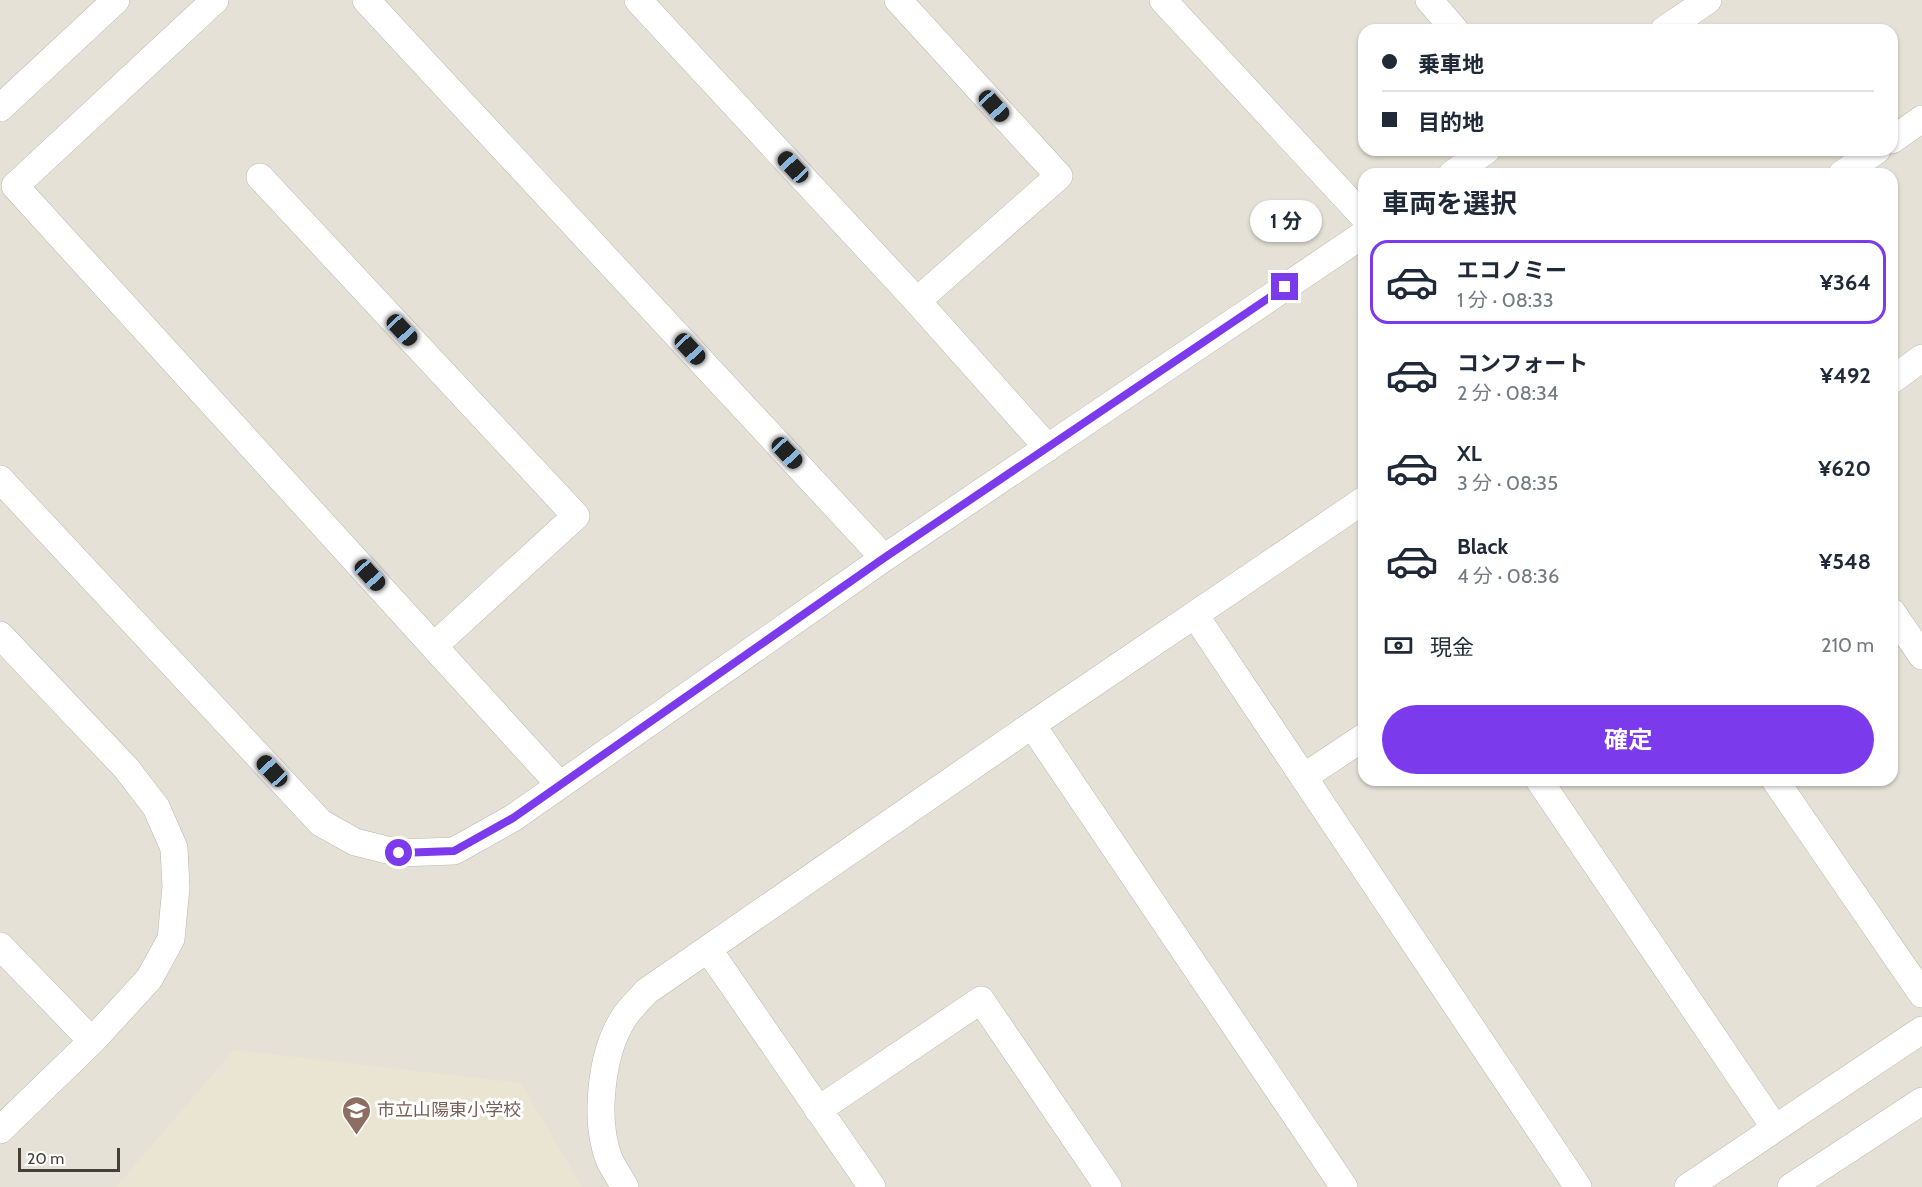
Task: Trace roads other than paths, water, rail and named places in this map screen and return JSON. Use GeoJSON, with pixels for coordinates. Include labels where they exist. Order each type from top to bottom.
{"type":"FeatureCollection","features":[{"type":"Feature","properties":{"kind":"street"},"geometry":{"type":"LineString","coordinates":[[215,0],[15,186],[559,784]]}},
{"type":"Feature","properties":{"kind":"street"},"geometry":{"type":"LineString","coordinates":[[366,0],[884,558]]}},
{"type":"Feature","properties":{"kind":"street"},"geometry":{"type":"LineString","coordinates":[[638,0],[917,301],[1048,448]]}},
{"type":"Feature","properties":{"kind":"street"},"geometry":{"type":"LineString","coordinates":[[898,0],[1059,176],[917,301]]}},
{"type":"Feature","properties":{"kind":"street"},"geometry":{"type":"LineString","coordinates":[[1162,0],[1358,211]]}},
{"type":"Feature","properties":{"kind":"street"},"geometry":{"type":"LineString","coordinates":[[1429,0],[1450,24]]}},
{"type":"Feature","properties":{"kind":"street"},"geometry":{"type":"LineString","coordinates":[[1673,24],[1708,0]]}},
{"type":"Feature","properties":{"kind":"street"},"geometry":{"type":"LineString","coordinates":[[0,108],[108,3]]}},
{"type":"Feature","properties":{"kind":"street"},"geometry":{"type":"LineString","coordinates":[[1898,136],[1922,119]]}},
{"type":"Feature","properties":{"kind":"street"},"geometry":{"type":"LineString","coordinates":[[1461,168],[1479,156]]}},
{"type":"Feature","properties":{"kind":"street"},"geometry":{"type":"LineString","coordinates":[[1851,168],[1868,156]]}},
{"type":"Feature","properties":{"kind":"street"},"geometry":{"type":"LineString","coordinates":[[260,177],[576,516],[434,646]]}},
{"type":"Feature","properties":{"kind":"street"},"geometry":{"type":"LineString","coordinates":[[0,478],[321,823],[355,842],[399,853],[454,851],[513,818],[884,558],[1358,238]]}},
{"type":"Feature","properties":{"kind":"street"},"geometry":{"type":"LineString","coordinates":[[1898,376],[1922,358]]}},
{"type":"Feature","properties":{"kind":"street"},"geometry":{"type":"LineString","coordinates":[[625,1187],[609,1158],[602,1123],[602,1083],[610,1048],[623,1019],[647,991],[1032,725],[1358,504]]}},
{"type":"Feature","properties":{"kind":"street"},"geometry":{"type":"LineString","coordinates":[[1195,615],[1578,1187]]}},
{"type":"Feature","properties":{"kind":"street"},"geometry":{"type":"LineString","coordinates":[[1898,621],[1922,656]]}},
{"type":"Feature","properties":{"kind":"street"},"geometry":{"type":"LineString","coordinates":[[0,635],[126,768],[156,807],[174,848],[176,887],[171,939],[148,979],[92,1041],[0,1130]]}},
{"type":"Feature","properties":{"kind":"street"},"geometry":{"type":"LineString","coordinates":[[1032,725],[1344,1187]]}},
{"type":"Feature","properties":{"kind":"street"},"geometry":{"type":"LineString","coordinates":[[1304,777],[1358,741]]}},
{"type":"Feature","properties":{"kind":"street"},"geometry":{"type":"LineString","coordinates":[[1543,786],[1775,1128]]}},
{"type":"Feature","properties":{"kind":"street"},"geometry":{"type":"LineString","coordinates":[[1779,786],[1922,994]]}},
{"type":"Feature","properties":{"kind":"street"},"geometry":{"type":"LineString","coordinates":[[0,946],[92,1041]]}},
{"type":"Feature","properties":{"kind":"street"},"geometry":{"type":"LineString","coordinates":[[708,949],[872,1187]]}},
{"type":"Feature","properties":{"kind":"street"},"geometry":{"type":"LineString","coordinates":[[818,1110],[981,1000],[1108,1187]]}},
{"type":"Feature","properties":{"kind":"street"},"geometry":{"type":"LineString","coordinates":[[1688,1187],[1922,1030]]}},
{"type":"Feature","properties":{"kind":"street"},"geometry":{"type":"LineString","coordinates":[[1804,1183],[1922,1101]]}},
{"type":"Feature","properties":{"kind":"place","name":"市立山陽東小学校"},"geometry":{"type":"Point","coordinates":[356,1136]}}]}
